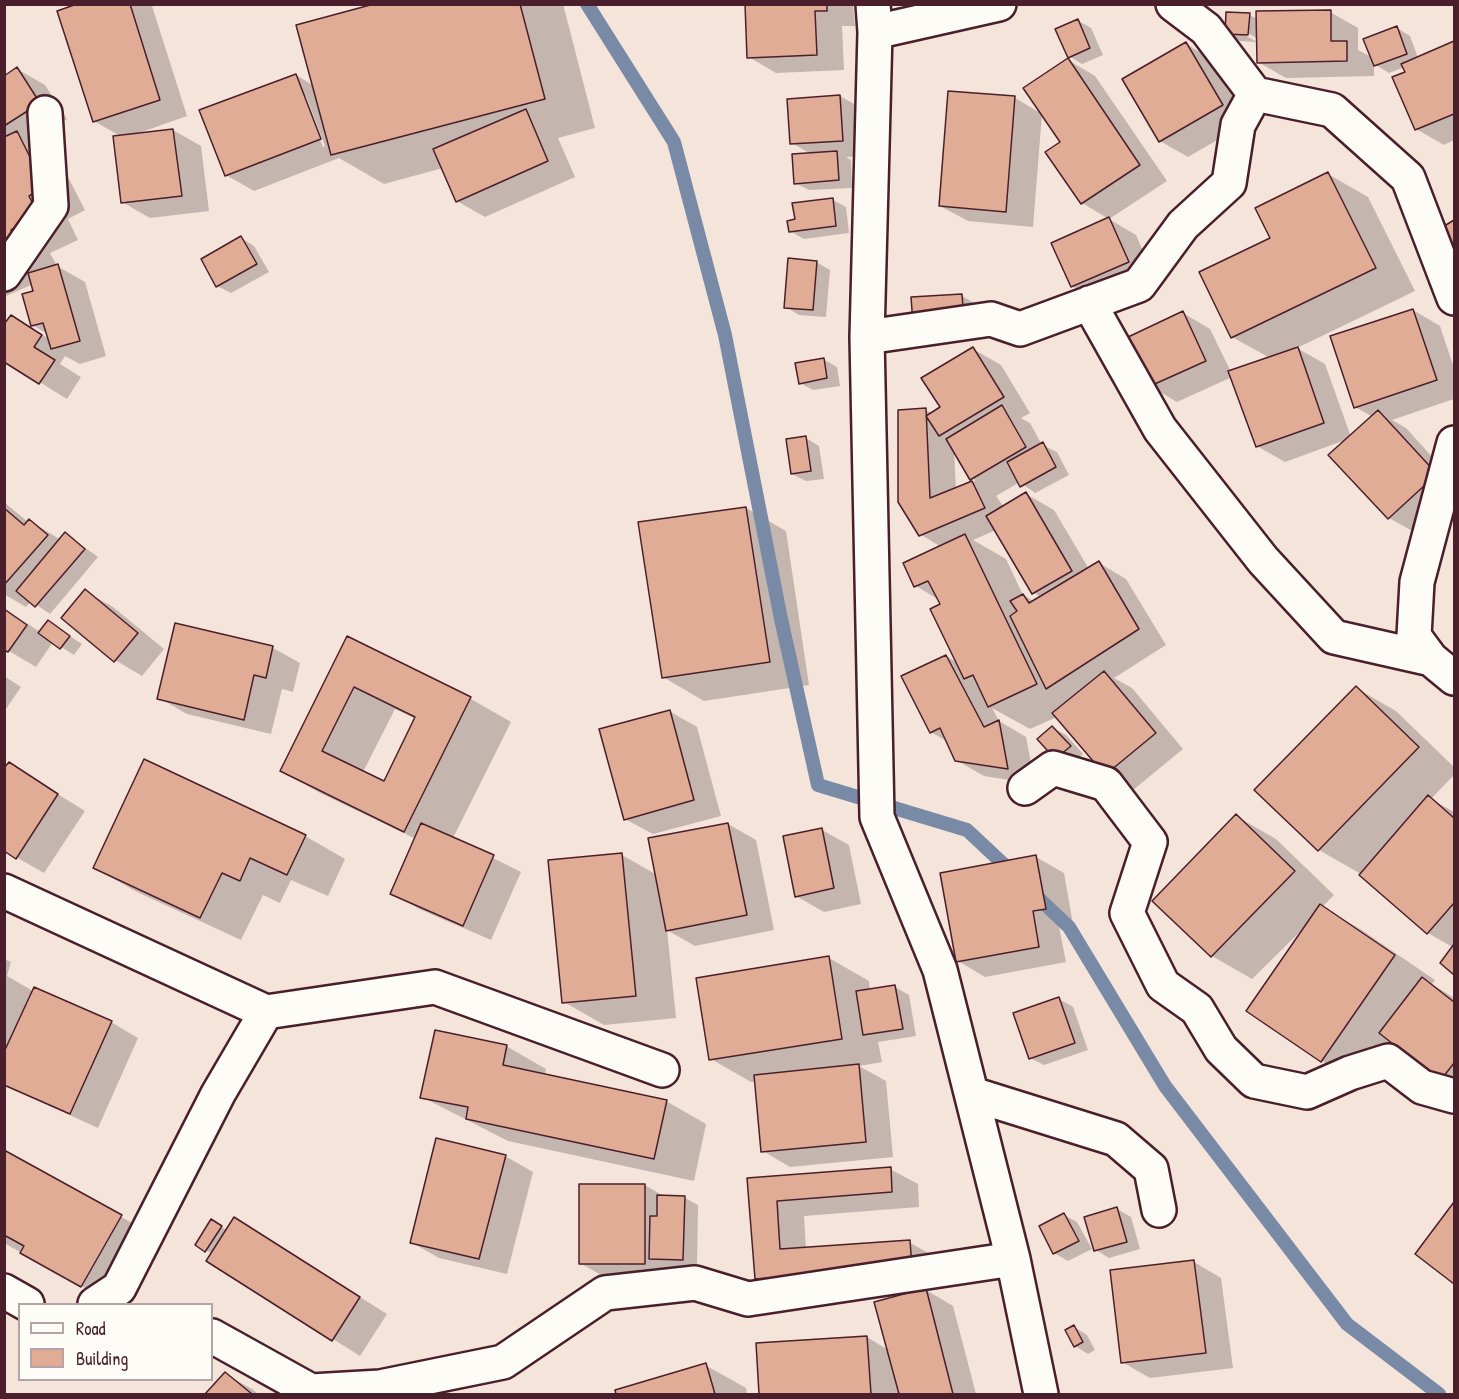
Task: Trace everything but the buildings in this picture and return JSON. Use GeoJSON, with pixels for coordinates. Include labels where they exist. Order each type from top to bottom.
{"type":"FeatureCollection","features":[{"type":"Feature","properties":{"kind":"street"},"geometry":{"type":"LineString","coordinates":[[999,4],[874,18],[867,337],[877,817],[940,970],[1014,1259],[1041,1395]]}},
{"type":"Feature","properties":{"kind":"street"},"geometry":{"type":"LineString","coordinates":[[1173,4],[1206,28],[1255,94],[1332,110],[1408,178],[1455,298]]}},
{"type":"Feature","properties":{"kind":"street"},"geometry":{"type":"LineString","coordinates":[[867,337],[991,320],[1020,329],[1139,285],[1184,225],[1229,183],[1238,126],[1255,94]]}},
{"type":"Feature","properties":{"kind":"street"},"geometry":{"type":"LineString","coordinates":[[4,274],[51,206],[45,113]]}},
{"type":"Feature","properties":{"kind":"street"},"geometry":{"type":"LineString","coordinates":[[1089,303],[1160,429],[1263,560],[1334,637],[1443,668]]}},
{"type":"Feature","properties":{"kind":"street"},"geometry":{"type":"LineString","coordinates":[[1443,668],[1414,636],[1417,582],[1455,443]]}},
{"type":"Feature","properties":{"kind":"street"},"geometry":{"type":"LineString","coordinates":[[1025,788],[1053,768],[1106,784],[1150,843],[1127,913],[1163,984],[1197,1009],[1221,1049],[1254,1081],[1307,1092],[1388,1061],[1422,1087],[1455,1096]]}},
{"type":"Feature","properties":{"kind":"street"},"geometry":{"type":"LineString","coordinates":[[4,891],[266,1012],[435,987],[662,1070]]}},
{"type":"Feature","properties":{"kind":"street"},"geometry":{"type":"LineString","coordinates":[[98,1303],[118,1288],[218,1094],[266,1012]]}},
{"type":"Feature","properties":{"kind":"street"},"geometry":{"type":"LineString","coordinates":[[972,1094],[1116,1139],[1151,1169],[1159,1210]]}},
{"type":"Feature","properties":{"kind":"street"},"geometry":{"type":"LineString","coordinates":[[213,1337],[311,1391],[380,1387],[503,1362],[605,1293],[695,1283],[748,1299],[1014,1259]]}},
{"type":"Feature","properties":{"kind":"street"},"geometry":{"type":"LineString","coordinates":[[4,1291],[24,1303]]}},
{"type":"Feature","properties":{"kind":"waterway"},"geometry":{"type":"LineString","coordinates":[[587,4],[674,142],[725,335],[781,619],[818,785],[967,830],[1014,874]]}},
{"type":"Feature","properties":{"kind":"waterway"},"geometry":{"type":"LineString","coordinates":[[1032,892],[1069,927],[1165,1086],[1347,1324],[1439,1394]]}}]}
